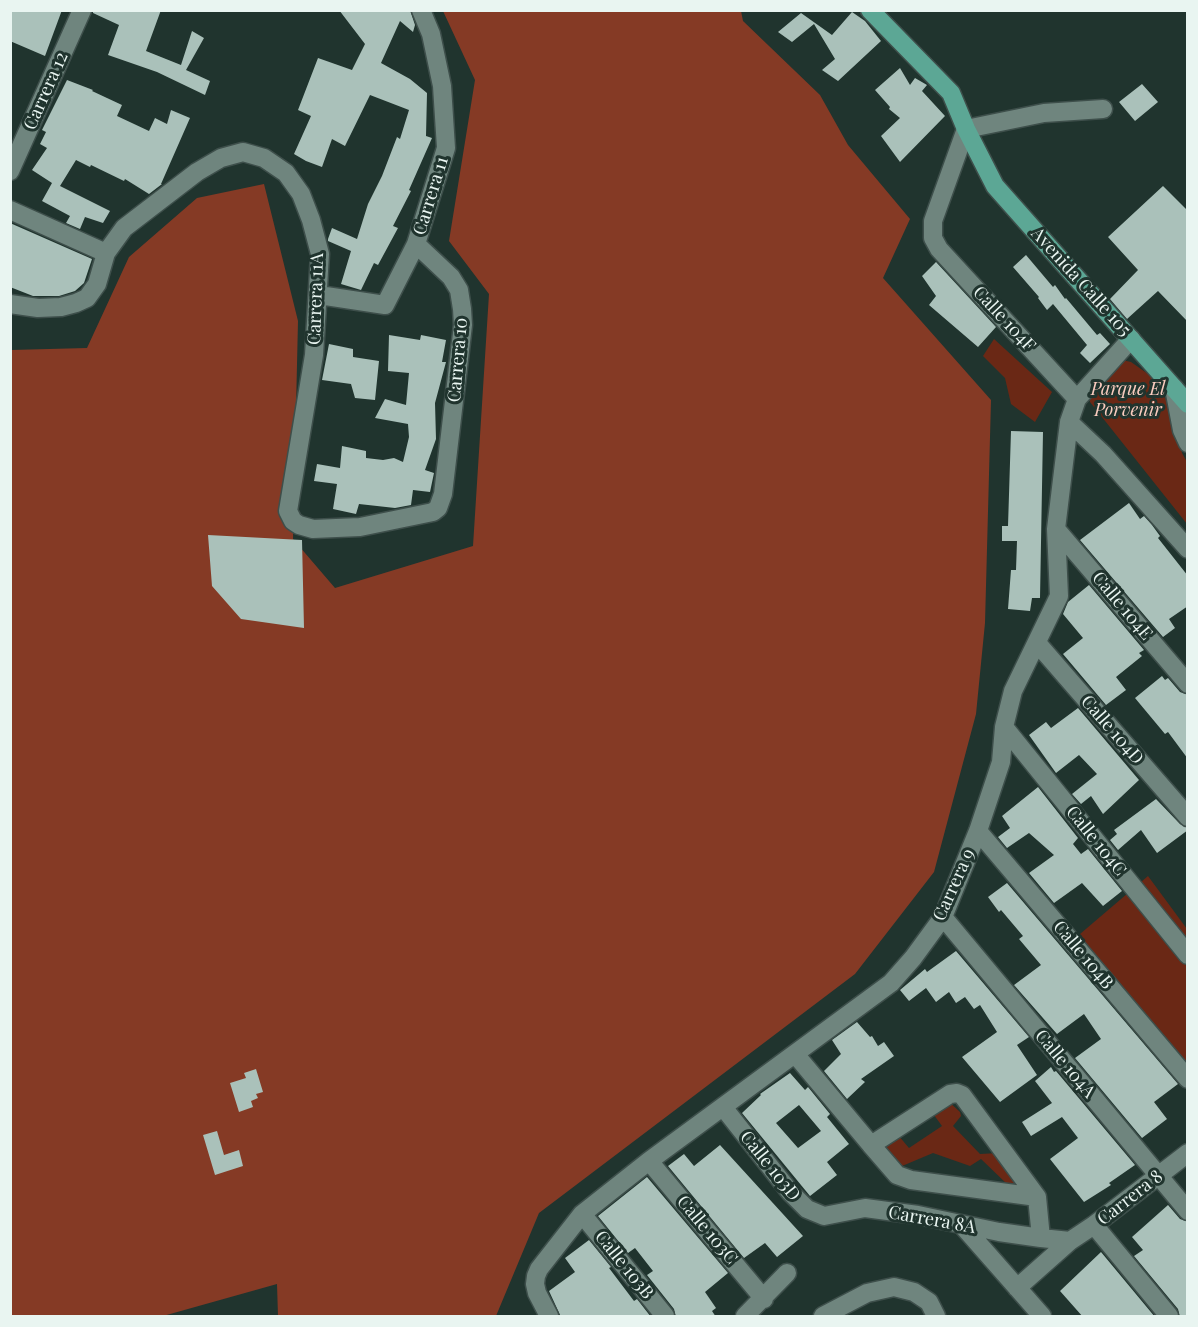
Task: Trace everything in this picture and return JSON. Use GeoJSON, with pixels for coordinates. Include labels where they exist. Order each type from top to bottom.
{"type":"FeatureCollection","features":[{"type":"Feature","properties":{"kind":"main road","name":"Avenida Calle 105"},"geometry":{"type":"LineString","coordinates":[[870,10],[951,93],[966,129],[995,186],[1188,404]]}},
{"type":"Feature","properties":{"kind":"street","name":"Carrera 12"},"geometry":{"type":"LineString","coordinates":[[10,171],[82,10]]}},
{"type":"Feature","properties":{"kind":"street","name":"Carrera 11"},"geometry":{"type":"LineString","coordinates":[[319,295],[385,305],[416,244],[446,148],[442,86],[431,34],[421,10]]}},
{"type":"Feature","properties":{"kind":"street"},"geometry":{"type":"LineString","coordinates":[[966,129],[1044,113],[1103,109]]}},
{"type":"Feature","properties":{"kind":"street","name":"Calle 104F"},"geometry":{"type":"LineString","coordinates":[[966,129],[933,221],[933,238],[939,249],[1077,399]]}},
{"type":"Feature","properties":{"kind":"street","name":"Carrera 11A"},"geometry":{"type":"LineString","coordinates":[[10,304],[38,308],[61,307],[87,298],[97,284],[106,253],[124,228],[197,172],[220,158],[243,152],[264,158],[286,173],[301,194],[320,254],[314,355],[288,511],[293,521],[313,529]]}},
{"type":"Feature","properties":{"kind":"street"},"geometry":{"type":"LineString","coordinates":[[10,210],[106,253]]}},
{"type":"Feature","properties":{"kind":"street","name":"Carrera 10"},"geometry":{"type":"LineString","coordinates":[[313,529],[360,527],[426,515],[438,508],[443,494],[463,325],[462,309],[459,290],[451,277],[416,244]]}},
{"type":"Feature","properties":{"kind":"street","name":"Carrera 9"},"geometry":{"type":"LineString","coordinates":[[549,1317],[535,1284],[539,1269],[582,1214],[649,1161],[891,983],[913,958],[943,917],[978,831],[1001,762],[1004,727],[1013,691],[1059,596],[1056,529],[1069,422],[1077,399],[1131,339]]}},
{"type":"Feature","properties":{"kind":"street"},"geometry":{"type":"LineString","coordinates":[[1174,388],[1182,430],[1188,443]]}},
{"type":"Feature","properties":{"kind":"street"},"geometry":{"type":"LineString","coordinates":[[1069,422],[1103,454],[1188,549]]}},
{"type":"Feature","properties":{"kind":"street","name":"Calle 104E"},"geometry":{"type":"LineString","coordinates":[[1056,529],[1188,684]]}},
{"type":"Feature","properties":{"kind":"street","name":"Calle 104D"},"geometry":{"type":"LineString","coordinates":[[1037,643],[1188,817]]}},
{"type":"Feature","properties":{"kind":"street","name":"Calle 104C"},"geometry":{"type":"LineString","coordinates":[[1004,727],[1188,955]]}},
{"type":"Feature","properties":{"kind":"street","name":"Calle 104B"},"geometry":{"type":"LineString","coordinates":[[978,831],[1188,1079]]}},
{"type":"Feature","properties":{"kind":"street","name":"Calle 104A"},"geometry":{"type":"LineString","coordinates":[[943,917],[1188,1211]]}},
{"type":"Feature","properties":{"kind":"street"},"geometry":{"type":"LineString","coordinates":[[795,1054],[897,1175],[911,1180],[1037,1197]]}},
{"type":"Feature","properties":{"kind":"street"},"geometry":{"type":"LineString","coordinates":[[872,1145],[950,1094],[962,1095],[1037,1197],[1041,1238],[1070,1241]]}},
{"type":"Feature","properties":{"kind":"street","name":"Calle 103D"},"geometry":{"type":"LineString","coordinates":[[723,1107],[790,1192],[807,1209],[824,1216]]}},
{"type":"Feature","properties":{"kind":"street","name":"Carrera 8"},"geometry":{"type":"LineString","coordinates":[[1017,1288],[1070,1241],[1095,1225],[1188,1153]]}},
{"type":"Feature","properties":{"kind":"street","name":"Calle 103C"},"geometry":{"type":"LineString","coordinates":[[649,1161],[764,1299]]}},
{"type":"Feature","properties":{"kind":"street","name":"Carrera 8A"},"geometry":{"type":"LineString","coordinates":[[824,1216],[865,1208],[918,1215],[1041,1238]]}},
{"type":"Feature","properties":{"kind":"street","name":"Calle 103B"},"geometry":{"type":"LineString","coordinates":[[582,1214],[665,1317]]}},
{"type":"Feature","properties":{"kind":"street"},"geometry":{"type":"LineString","coordinates":[[962,1225],[1042,1317]]}},
{"type":"Feature","properties":{"kind":"street"},"geometry":{"type":"LineString","coordinates":[[1095,1225],[1169,1317]]}},
{"type":"Feature","properties":{"kind":"street"},"geometry":{"type":"LineString","coordinates":[[745,1317],[787,1273]]}},
{"type":"Feature","properties":{"kind":"street"},"geometry":{"type":"LineString","coordinates":[[823,1317],[867,1293],[894,1287],[914,1292],[929,1302],[936,1317]]}},
{"type":"Feature","properties":{"kind":"green space"},"geometry":{"type":"Polygon","coordinates":[[[994,339],[1052,392],[1035,422],[1011,404],[1005,378],[983,356],[994,339]]]}},
{"type":"Feature","properties":{"kind":"green space","name":"Parque El Porvenir"},"geometry":{"type":"Polygon","coordinates":[[[1122,360],[1131,362],[1151,376],[1170,406],[1176,422],[1182,453],[1187,462],[1187,524],[1090,402],[1089,392],[1122,360]]]}},
{"type":"Feature","properties":{"kind":"green space"},"geometry":{"type":"Polygon","coordinates":[[[1148,876],[1187,929],[1187,1078],[1073,940],[1148,876]]]}},
{"type":"Feature","properties":{"kind":"green space"},"geometry":{"type":"Polygon","coordinates":[[[947,1100],[960,1112],[961,1116],[953,1126],[980,1154],[999,1153],[1021,1184],[1009,1186],[981,1159],[970,1166],[933,1153],[895,1169],[881,1149],[898,1135],[909,1148],[942,1126],[931,1111],[947,1100]]]}},
{"type":"Feature","properties":{"kind":"shaded area"},"geometry":{"type":"Polygon","coordinates":[[[443,11],[741,11],[743,21],[820,95],[848,145],[910,219],[883,278],[991,400],[985,623],[976,714],[934,872],[855,974],[539,1213],[496,1316],[278,1316],[277,1284],[163,1316],[11,1316],[11,350],[87,348],[129,257],[197,198],[264,184],[298,321],[293,539],[335,588],[473,546],[489,294],[449,241],[475,80],[443,11]]]}},
{"type":"Feature","properties":{"kind":"building"},"geometry":{"type":"Polygon","coordinates":[[[10,10],[62,10],[45,56],[10,41],[10,10]]]}},
{"type":"Feature","properties":{"kind":"building"},"geometry":{"type":"Polygon","coordinates":[[[93,10],[161,10],[146,51],[181,65],[192,31],[204,38],[186,70],[210,81],[205,95],[157,72],[108,55],[119,25],[93,13],[93,10]]]}},
{"type":"Feature","properties":{"kind":"building"},"geometry":{"type":"Polygon","coordinates":[[[339,10],[410,10],[415,25],[413,32],[400,21],[381,63],[410,79],[427,93],[426,136],[432,138],[409,190],[411,191],[393,226],[398,228],[378,265],[374,263],[361,290],[341,284],[351,251],[328,239],[332,228],[357,239],[368,204],[397,137],[400,139],[409,110],[370,95],[345,146],[332,139],[322,167],[294,154],[311,116],[298,110],[318,58],[352,70],[365,44],[339,10]]]}},
{"type":"Feature","properties":{"kind":"building"},"geometry":{"type":"Polygon","coordinates":[[[852,12],[865,21],[881,41],[838,81],[822,70],[835,59],[814,24],[792,42],[778,32],[801,13],[832,35],[852,12]]]}},
{"type":"Feature","properties":{"kind":"building"},"geometry":{"type":"Polygon","coordinates":[[[900,68],[910,85],[915,78],[927,85],[922,91],[945,116],[900,162],[881,136],[900,118],[889,109],[890,107],[875,90],[900,68]]]}},
{"type":"Feature","properties":{"kind":"building"},"geometry":{"type":"Polygon","coordinates":[[[67,80],[122,105],[117,116],[149,131],[155,118],[167,124],[171,110],[190,118],[162,184],[149,194],[125,179],[124,181],[76,160],[60,186],[110,211],[103,223],[85,217],[80,229],[66,223],[70,216],[42,201],[52,183],[32,170],[47,148],[40,144],[46,132],[42,130],[67,80]]]}},
{"type":"Feature","properties":{"kind":"building"},"geometry":{"type":"Polygon","coordinates":[[[1142,84],[1158,102],[1135,121],[1119,102],[1142,84]]]}},
{"type":"Feature","properties":{"kind":"building"},"geometry":{"type":"Polygon","coordinates":[[[1163,186],[1188,211],[1188,322],[1158,291],[1127,319],[1110,299],[1138,270],[1108,237],[1163,186]]]}},
{"type":"Feature","properties":{"kind":"building"},"geometry":{"type":"Polygon","coordinates":[[[10,223],[92,259],[84,283],[75,291],[59,296],[33,296],[10,287],[10,223]]]}},
{"type":"Feature","properties":{"kind":"building"},"geometry":{"type":"Polygon","coordinates":[[[1026,255],[1097,335],[1100,333],[1110,344],[1090,363],[1080,353],[1087,345],[1053,304],[1047,310],[1013,267],[1026,255]]]}},
{"type":"Feature","properties":{"kind":"building"},"geometry":{"type":"Polygon","coordinates":[[[936,262],[996,327],[978,347],[929,305],[936,296],[922,276],[936,262]]]}},
{"type":"Feature","properties":{"kind":"building"},"geometry":{"type":"Polygon","coordinates":[[[389,335],[420,340],[421,335],[446,340],[442,362],[446,362],[435,403],[436,439],[425,470],[434,473],[430,492],[413,490],[411,505],[395,508],[359,504],[356,514],[333,509],[337,484],[314,481],[317,464],[340,468],[342,446],[366,451],[366,458],[383,460],[394,458],[403,462],[409,437],[408,424],[375,418],[385,399],[406,405],[409,373],[388,371],[389,335]]]}},
{"type":"Feature","properties":{"kind":"building"},"geometry":{"type":"Polygon","coordinates":[[[329,344],[353,349],[353,357],[379,361],[375,400],[355,398],[351,384],[322,380],[329,344]]]}},
{"type":"Feature","properties":{"kind":"building"},"geometry":{"type":"Polygon","coordinates":[[[1011,431],[1043,432],[1040,598],[1032,598],[1030,611],[1008,609],[1011,570],[1016,570],[1017,541],[1002,541],[1002,526],[1008,526],[1011,431]]]}},
{"type":"Feature","properties":{"kind":"building"},"geometry":{"type":"Polygon","coordinates":[[[1129,503],[1140,519],[1144,516],[1152,525],[1160,536],[1158,538],[1188,576],[1188,606],[1169,619],[1175,628],[1163,637],[1080,540],[1129,503]]]}},
{"type":"Feature","properties":{"kind":"building"},"geometry":{"type":"Polygon","coordinates":[[[208,535],[302,540],[304,628],[241,619],[212,586],[208,535]]]}},
{"type":"Feature","properties":{"kind":"building"},"geometry":{"type":"Polygon","coordinates":[[[1089,585],[1144,650],[1139,653],[1142,656],[1116,677],[1126,690],[1106,705],[1063,654],[1083,638],[1063,614],[1068,602],[1089,585]]]}},
{"type":"Feature","properties":{"kind":"building"},"geometry":{"type":"Polygon","coordinates":[[[1162,676],[1165,680],[1168,678],[1180,692],[1188,695],[1188,759],[1168,732],[1165,734],[1135,698],[1162,676]]]}},
{"type":"Feature","properties":{"kind":"building"},"geometry":{"type":"Polygon","coordinates":[[[1078,708],[1139,780],[1103,814],[1091,796],[1081,804],[1072,794],[1097,774],[1079,755],[1056,773],[1029,735],[1046,722],[1051,728],[1078,708]]]}},
{"type":"Feature","properties":{"kind":"building"},"geometry":{"type":"Polygon","coordinates":[[[1038,787],[1078,838],[1073,844],[1081,854],[1088,849],[1122,891],[1103,906],[1082,883],[1054,903],[1029,873],[1054,855],[1029,833],[1007,848],[998,837],[1010,828],[1002,816],[1038,787]]]}},
{"type":"Feature","properties":{"kind":"building"},"geometry":{"type":"Polygon","coordinates":[[[1156,799],[1188,830],[1157,853],[1141,830],[1118,850],[1110,840],[1117,834],[1114,830],[1156,799]]]}},
{"type":"Feature","properties":{"kind":"building"},"geometry":{"type":"Polygon","coordinates":[[[1007,883],[1178,1084],[1154,1102],[1167,1119],[1142,1138],[1075,1058],[1101,1039],[1084,1014],[1057,1034],[1014,985],[1041,965],[1019,939],[1023,936],[1001,910],[999,912],[988,897],[1007,883]]]}},
{"type":"Feature","properties":{"kind":"building"},"geometry":{"type":"Polygon","coordinates":[[[956,951],[1029,1037],[1017,1045],[1037,1075],[1000,1102],[962,1057],[997,1032],[980,1005],[974,1009],[965,997],[956,1003],[949,992],[936,1002],[926,988],[909,1001],[900,990],[925,969],[927,972],[956,951]]]}},
{"type":"Feature","properties":{"kind":"building"},"geometry":{"type":"Polygon","coordinates":[[[857,1022],[870,1037],[872,1036],[878,1046],[884,1042],[894,1056],[861,1079],[865,1082],[847,1099],[824,1071],[841,1054],[832,1040],[857,1022]]]}},
{"type":"Feature","properties":{"kind":"building"},"geometry":{"type":"Polygon","coordinates":[[[1051,1067],[1135,1165],[1109,1183],[1111,1185],[1084,1202],[1050,1159],[1078,1138],[1062,1117],[1031,1136],[1022,1122],[1052,1103],[1035,1081],[1051,1067]]]}},
{"type":"Feature","properties":{"kind":"building"},"geometry":{"type":"Polygon","coordinates":[[[256,1069],[263,1092],[256,1094],[258,1098],[251,1101],[253,1107],[239,1112],[230,1083],[246,1078],[244,1073],[256,1069]]]}},
{"type":"Feature","properties":{"kind":"building"},"geometry":{"type":"Polygon","coordinates":[[[790,1073],[805,1090],[808,1087],[830,1114],[827,1117],[849,1144],[827,1162],[837,1175],[810,1196],[742,1113],[760,1094],[790,1073]],[[799,1105],[776,1123],[798,1148],[821,1131],[799,1105]]]}},
{"type":"Feature","properties":{"kind":"building"},"geometry":{"type":"Polygon","coordinates":[[[217,1131],[224,1155],[239,1150],[243,1166],[215,1175],[203,1135],[217,1131]]]}},
{"type":"Feature","properties":{"kind":"building"},"geometry":{"type":"Polygon","coordinates":[[[720,1145],[803,1236],[777,1257],[765,1243],[744,1258],[668,1166],[684,1154],[694,1166],[720,1145]]]}},
{"type":"Feature","properties":{"kind":"building"},"geometry":{"type":"Polygon","coordinates":[[[647,1177],[728,1273],[705,1292],[716,1308],[712,1311],[716,1317],[676,1317],[674,1309],[647,1275],[653,1271],[635,1248],[628,1253],[598,1216],[647,1177]]]}},
{"type":"Feature","properties":{"kind":"building"},"geometry":{"type":"Polygon","coordinates":[[[1168,1205],[1180,1219],[1188,1222],[1188,1317],[1180,1317],[1178,1309],[1134,1256],[1143,1250],[1132,1237],[1168,1205]]]}},
{"type":"Feature","properties":{"kind":"building"},"geometry":{"type":"Polygon","coordinates":[[[589,1240],[634,1301],[637,1299],[651,1317],[561,1317],[549,1291],[575,1272],[565,1258],[589,1240]]]}},
{"type":"Feature","properties":{"kind":"building"},"geometry":{"type":"Polygon","coordinates":[[[1101,1252],[1155,1317],[1083,1317],[1060,1291],[1101,1252]]]}}]}
